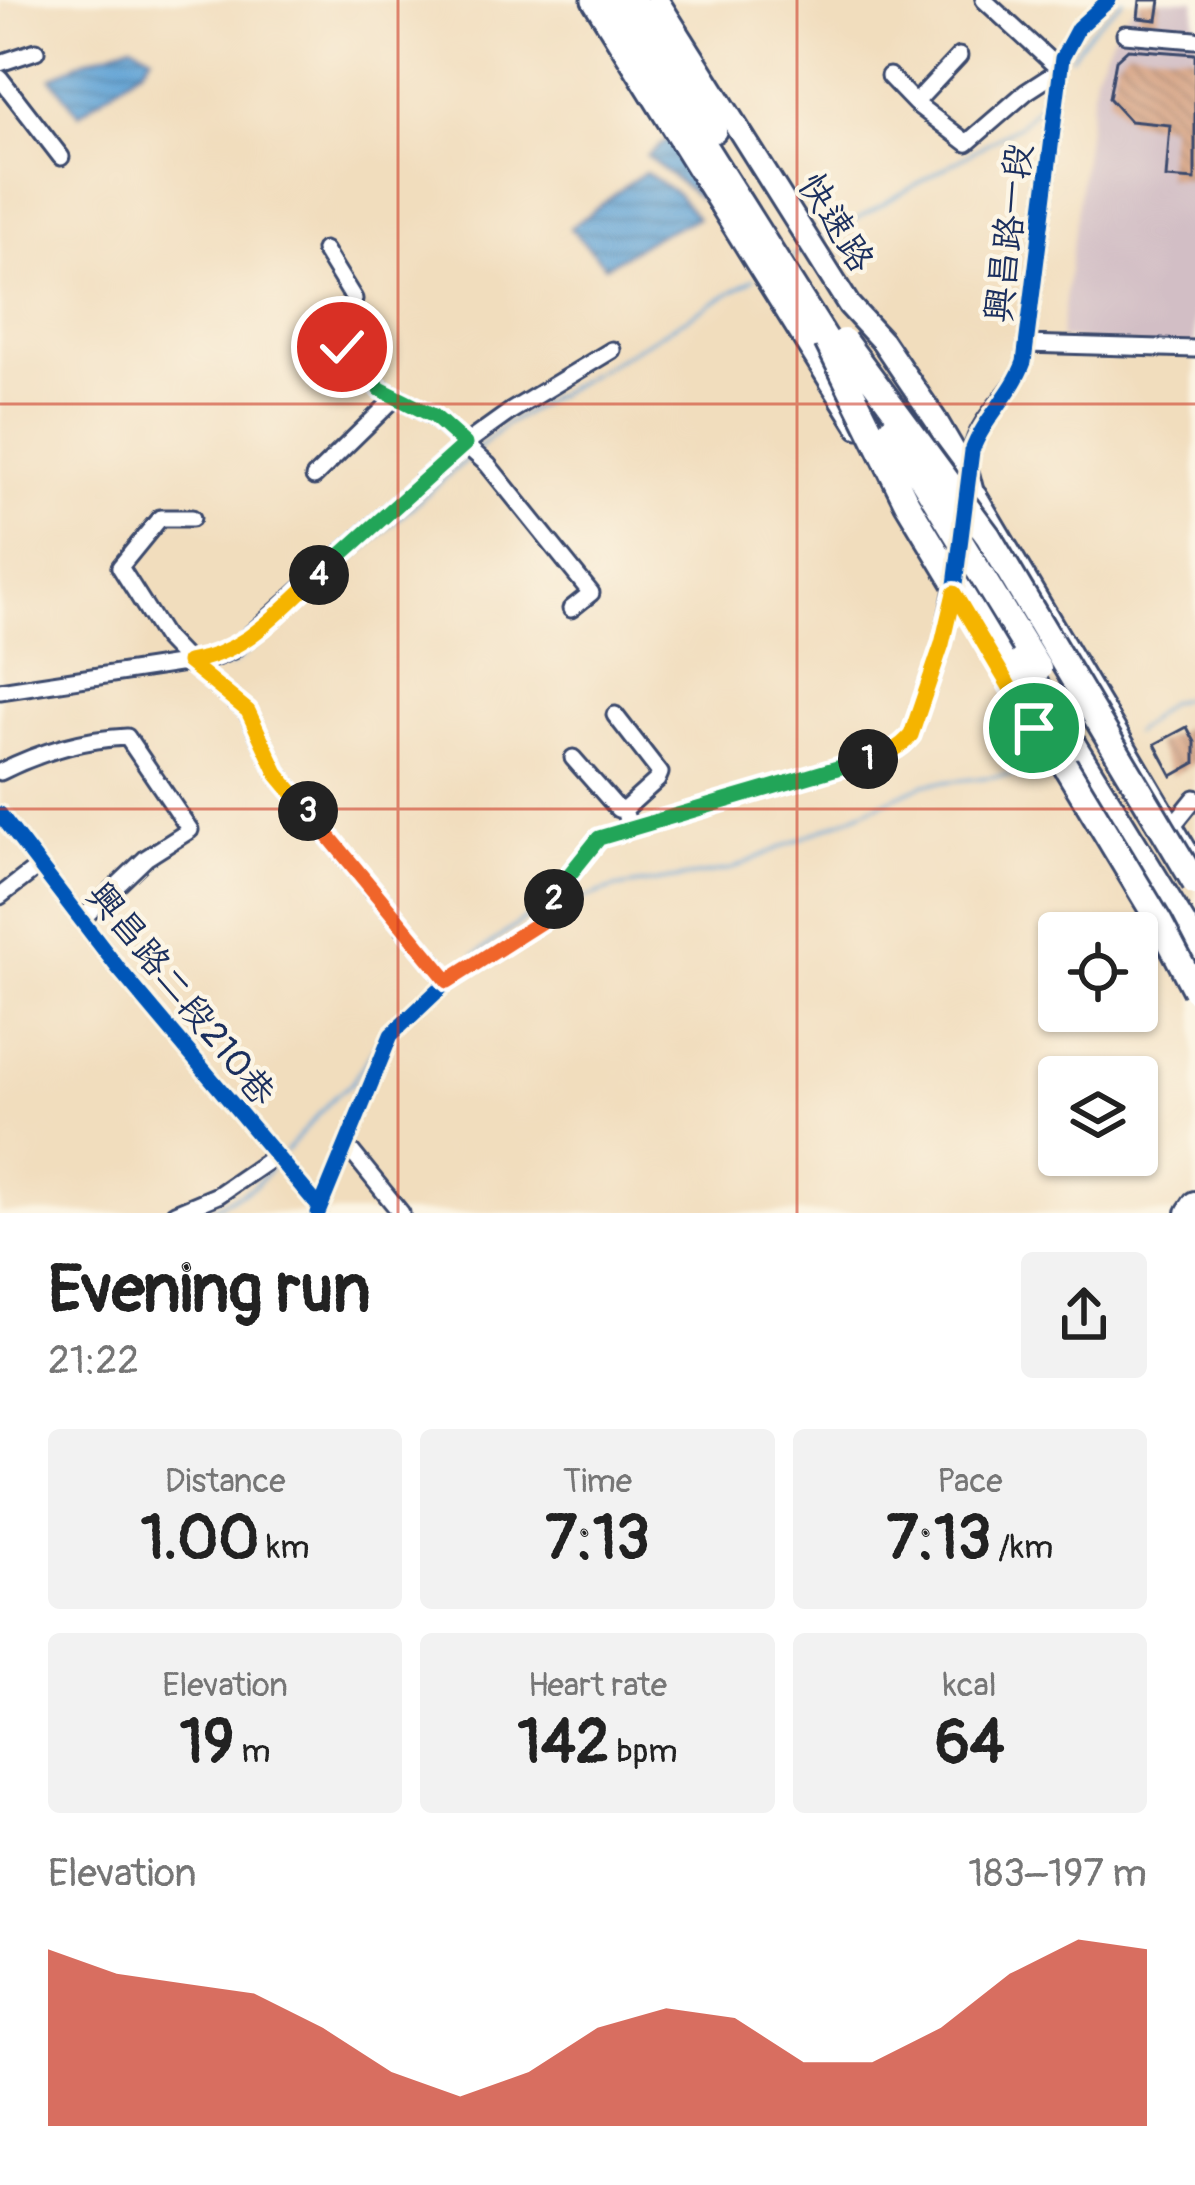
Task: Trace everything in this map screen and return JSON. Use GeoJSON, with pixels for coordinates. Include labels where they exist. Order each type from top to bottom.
{"type":"FeatureCollection","features":[{"type":"Feature","properties":{"kind":"highway"},"geometry":{"type":"LineString","coordinates":[[612,0],[836,341],[988,536],[1194,898]]}},
{"type":"Feature","properties":{"kind":"highway"},"geometry":{"type":"LineString","coordinates":[[633,0],[1195,943]]}},
{"type":"Feature","properties":{"kind":"highway"},"geometry":{"type":"LineString","coordinates":[[836,341],[908,503],[1160,923],[1195,994]]}},
{"type":"Feature","properties":{"kind":"highway"},"geometry":{"type":"LineString","coordinates":[[1076,739],[1194,898]]}},
{"type":"Feature","properties":{"kind":"highway"},"geometry":{"type":"LineString","coordinates":[[1189,1213],[1195,1204]]}},
{"type":"Feature","properties":{"kind":"main road"},"geometry":{"type":"LineString","coordinates":[[593,0],[1195,963]]}},
{"type":"Feature","properties":{"kind":"main road","name":"快速路"},"geometry":{"type":"LineString","coordinates":[[656,0],[849,305],[883,342],[937,422],[968,476],[982,533],[1011,589],[1194,898]]}},
{"type":"Feature","properties":{"kind":"main road"},"geometry":{"type":"LineString","coordinates":[[1185,842],[1194,898]]}},
{"type":"Feature","properties":{"kind":"street"},"geometry":{"type":"LineString","coordinates":[[889,76],[915,104],[967,143],[1026,92],[1059,77],[984,0]]}},
{"type":"Feature","properties":{"kind":"street","name":"興昌路一段"},"geometry":{"type":"LineString","coordinates":[[630,830],[890,753],[911,735],[942,644],[968,476],[980,429],[1017,382],[1024,362],[1062,58],[1078,28],[1109,0]]}},
{"type":"Feature","properties":{"kind":"street"},"geometry":{"type":"LineString","coordinates":[[1126,34],[1195,40]]}},
{"type":"Feature","properties":{"kind":"street"},"geometry":{"type":"LineString","coordinates":[[0,63],[36,51]]}},
{"type":"Feature","properties":{"kind":"street"},"geometry":{"type":"LineString","coordinates":[[915,104],[959,56]]}},
{"type":"Feature","properties":{"kind":"street"},"geometry":{"type":"LineString","coordinates":[[0,78],[61,157]]}},
{"type":"Feature","properties":{"kind":"street"},"geometry":{"type":"LineString","coordinates":[[324,250],[354,299],[342,347],[380,389],[434,416],[488,465],[591,593],[571,609]]}},
{"type":"Feature","properties":{"kind":"street"},"geometry":{"type":"LineString","coordinates":[[1026,344],[1195,349]]}},
{"type":"Feature","properties":{"kind":"street"},"geometry":{"type":"LineString","coordinates":[[0,691],[211,658],[233,650],[465,444],[612,350]]}},
{"type":"Feature","properties":{"kind":"street"},"geometry":{"type":"LineString","coordinates":[[314,477],[396,397]]}},
{"type":"Feature","properties":{"kind":"street","name":"快速路"},"geometry":{"type":"LineString","coordinates":[[968,476],[1185,842]]}},
{"type":"Feature","properties":{"kind":"street"},"geometry":{"type":"LineString","coordinates":[[192,518],[160,518],[120,567],[165,638],[248,711],[278,775],[448,981]]}},
{"type":"Feature","properties":{"kind":"street"},"geometry":{"type":"LineString","coordinates":[[954,583],[1195,994]]}},
{"type":"Feature","properties":{"kind":"street"},"geometry":{"type":"LineString","coordinates":[[615,715],[660,773],[624,810]]}},
{"type":"Feature","properties":{"kind":"street"},"geometry":{"type":"LineString","coordinates":[[0,772],[34,754],[101,738],[127,737],[190,830],[146,858],[81,920]]}},
{"type":"Feature","properties":{"kind":"street"},"geometry":{"type":"LineString","coordinates":[[573,758],[624,810]]}},
{"type":"Feature","properties":{"kind":"street"},"geometry":{"type":"LineString","coordinates":[[1185,842],[1195,798]]}},
{"type":"Feature","properties":{"kind":"street"},"geometry":{"type":"LineString","coordinates":[[319,1211],[391,1035],[448,981],[550,910],[558,889],[599,838],[630,830],[624,810]]}},
{"type":"Feature","properties":{"kind":"street","name":"興昌路二段210巷"},"geometry":{"type":"LineString","coordinates":[[0,814],[319,1211]]}},
{"type":"Feature","properties":{"kind":"street"},"geometry":{"type":"LineString","coordinates":[[0,896],[39,866]]}},
{"type":"Feature","properties":{"kind":"street"},"geometry":{"type":"LineString","coordinates":[[347,1146],[401,1213]]}},
{"type":"Feature","properties":{"kind":"street"},"geometry":{"type":"LineString","coordinates":[[175,1213],[218,1196],[277,1159]]}},
{"type":"Feature","properties":{"kind":"shaded area"},"geometry":{"type":"Polygon","coordinates":[[[1140,0],[1195,0],[1195,352],[1060,338],[1095,74],[1117,27],[1140,0]]]}},
{"type":"Feature","properties":{"kind":"water"},"geometry":{"type":"Polygon","coordinates":[[[132,44],[152,55],[143,67],[79,114],[51,78],[81,62],[132,44]]]}},
{"type":"Feature","properties":{"kind":"water"},"geometry":{"type":"Polygon","coordinates":[[[671,137],[705,196],[698,197],[647,156],[671,137]]]}},
{"type":"Feature","properties":{"kind":"water"},"geometry":{"type":"Polygon","coordinates":[[[645,172],[677,194],[697,218],[657,235],[606,266],[570,228],[645,172]]]}},
{"type":"Feature","properties":{"kind":"building"},"geometry":{"type":"Polygon","coordinates":[[[1140,0],[1160,0],[1157,20],[1138,18],[1140,0]]]}},
{"type":"Feature","properties":{"kind":"building"},"geometry":{"type":"Polygon","coordinates":[[[1128,49],[1195,54],[1195,180],[1166,178],[1170,125],[1130,121],[1109,98],[1116,60],[1128,49]]]}},
{"type":"Feature","properties":{"kind":"building"},"geometry":{"type":"Polygon","coordinates":[[[1187,727],[1195,742],[1195,763],[1172,776],[1155,744],[1187,727]]]}},
{"type":"Feature","properties":{"kind":"waterway"},"geometry":{"type":"LineString","coordinates":[[1071,57],[1123,0]]}},
{"type":"Feature","properties":{"kind":"waterway"},"geometry":{"type":"LineString","coordinates":[[819,241],[1019,125],[1049,96]]}},
{"type":"Feature","properties":{"kind":"waterway"},"geometry":{"type":"LineString","coordinates":[[788,259],[806,249]]}},
{"type":"Feature","properties":{"kind":"waterway"},"geometry":{"type":"LineString","coordinates":[[477,450],[505,425],[754,279]]}},
{"type":"Feature","properties":{"kind":"waterway"},"geometry":{"type":"LineString","coordinates":[[204,669],[232,665],[469,457]]}},
{"type":"Feature","properties":{"kind":"waterway"},"geometry":{"type":"LineString","coordinates":[[67,688],[188,671]]}},
{"type":"Feature","properties":{"kind":"waterway"},"geometry":{"type":"LineString","coordinates":[[1134,733],[1168,703],[1195,695]]}},
{"type":"Feature","properties":{"kind":"waterway"},"geometry":{"type":"LineString","coordinates":[[557,908],[615,888],[730,870],[925,784],[1056,770]]}},
{"type":"Feature","properties":{"kind":"waterway"},"geometry":{"type":"LineString","coordinates":[[475,955],[528,917],[542,913]]}},
{"type":"Feature","properties":{"kind":"waterway"},"geometry":{"type":"LineString","coordinates":[[285,1152],[351,1084],[398,1018]]}},
{"type":"Feature","properties":{"kind":"waterway"},"geometry":{"type":"LineString","coordinates":[[203,1213],[255,1186],[271,1168]]}},
{"type":"Feature","properties":{"kind":"cycle path"},"geometry":{"type":"LineString","coordinates":[[318,1213],[391,1035],[448,981],[547,918],[558,889],[599,838],[890,753],[911,735],[954,593],[972,451],[1024,362],[1062,58],[1078,28],[1109,0]]}},
{"type":"Feature","properties":{"kind":"cycle path"},"geometry":{"type":"LineString","coordinates":[[0,814],[118,968],[320,1208]]}},
{"type":"Feature","properties":{"kind":"route"},"geometry":{"type":"LineString","coordinates":[[342,347],[380,389],[434,416],[465,444],[249,638],[233,650],[188,662],[248,711],[278,775],[448,981],[547,918],[558,889],[599,838],[903,746],[942,644],[954,593],[1034,728]]}}]}
